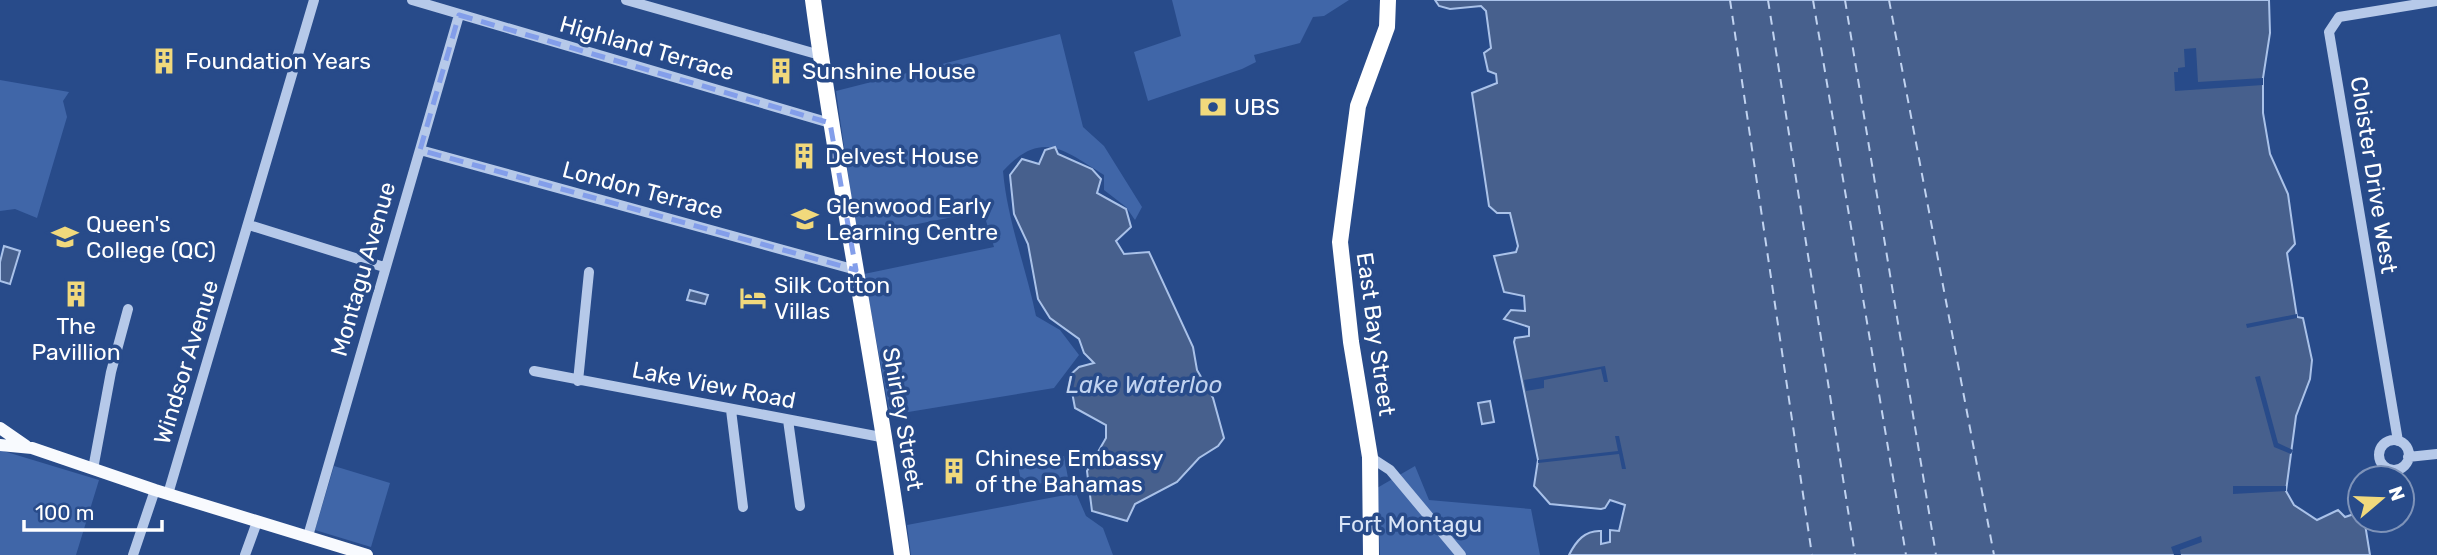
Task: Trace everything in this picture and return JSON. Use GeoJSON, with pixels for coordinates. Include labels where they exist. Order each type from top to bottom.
{"type":"FeatureCollection","features":[{"type":"Feature","properties":{"kind":"highway","name":"Shirley Street"},"geometry":{"type":"LineString","coordinates":[[813,0],[830,123],[886,438],[902,555]]}},
{"type":"Feature","properties":{"kind":"highway","name":"East Bay Street"},"geometry":{"type":"LineString","coordinates":[[1371,555],[1370,457],[1351,342],[1340,242],[1357,106],[1387,27],[1388,0]]}},
{"type":"Feature","properties":{"kind":"main road"},"geometry":{"type":"LineString","coordinates":[[0,428],[26,446],[162,492],[367,555]]}},
{"type":"Feature","properties":{"kind":"main road"},"geometry":{"type":"LineString","coordinates":[[0,445],[26,446]]}},
{"type":"Feature","properties":{"kind":"street","name":"Windsor Avenue"},"geometry":{"type":"LineString","coordinates":[[133,555],[162,492],[249,225],[314,0]]}},
{"type":"Feature","properties":{"kind":"street","name":"Highland Terrace"},"geometry":{"type":"LineString","coordinates":[[412,0],[830,123]]}},
{"type":"Feature","properties":{"kind":"street"},"geometry":{"type":"LineString","coordinates":[[626,0],[820,55]]}},
{"type":"Feature","properties":{"kind":"street","name":"Cloister Drive West"},"geometry":{"type":"LineString","coordinates":[[2398,441],[2329,32],[2339,17],[2437,1]]}},
{"type":"Feature","properties":{"kind":"street","name":"Montagu Avenue"},"geometry":{"type":"LineString","coordinates":[[308,536],[459,15]]}},
{"type":"Feature","properties":{"kind":"street","name":"London Terrace"},"geometry":{"type":"LineString","coordinates":[[420,150],[856,270]]}},
{"type":"Feature","properties":{"kind":"street"},"geometry":{"type":"LineString","coordinates":[[249,225],[384,267]]}},
{"type":"Feature","properties":{"kind":"street"},"geometry":{"type":"LineString","coordinates":[[578,381],[589,272]]}},
{"type":"Feature","properties":{"kind":"street"},"geometry":{"type":"LineString","coordinates":[[93,469],[111,372],[128,309]]}},
{"type":"Feature","properties":{"kind":"street","name":"Lake View Road"},"geometry":{"type":"LineString","coordinates":[[534,371],[886,438]]}},
{"type":"Feature","properties":{"kind":"street"},"geometry":{"type":"LineString","coordinates":[[731,410],[743,507]]}},
{"type":"Feature","properties":{"kind":"street"},"geometry":{"type":"LineString","coordinates":[[788,420],[800,506]]}},
{"type":"Feature","properties":{"kind":"street"},"geometry":{"type":"LineString","coordinates":[[2392,440],[2398,441],[2408,450],[2408,457],[2401,468],[2395,470],[2383,465],[2379,453],[2381,447],[2392,440]]}},
{"type":"Feature","properties":{"kind":"street"},"geometry":{"type":"LineString","coordinates":[[2408,457],[2437,454]]}},
{"type":"Feature","properties":{"kind":"street"},"geometry":{"type":"LineString","coordinates":[[1370,457],[1390,470],[1461,555]]}},
{"type":"Feature","properties":{"kind":"street"},"geometry":{"type":"LineString","coordinates":[[245,555],[257,522]]}},
{"type":"Feature","properties":{"kind":"highlighted area"},"geometry":{"type":"Polygon","coordinates":[[[459,15],[830,123],[856,270],[420,150],[459,15]]]}},
{"type":"Feature","properties":{"kind":"green space"},"geometry":{"type":"Polygon","coordinates":[[[1172,0],[1349,0],[1324,16],[1313,17],[1300,43],[1254,55],[1256,62],[1242,69],[1148,101],[1134,52],[1181,36],[1172,0]]]}},
{"type":"Feature","properties":{"kind":"green space"},"geometry":{"type":"Polygon","coordinates":[[[1060,34],[1083,127],[1104,146],[1142,207],[1135,220],[1126,207],[1104,190],[1104,175],[1077,158],[1053,148],[1030,150],[1003,171],[1013,225],[1036,316],[1060,330],[1079,355],[1054,388],[890,415],[864,274],[994,247],[983,211],[857,236],[836,91],[1060,34]]]}},
{"type":"Feature","properties":{"kind":"green space"},"geometry":{"type":"Polygon","coordinates":[[[0,80],[69,92],[63,101],[67,117],[37,218],[15,209],[0,211],[0,80]]]}},
{"type":"Feature","properties":{"kind":"green space"},"geometry":{"type":"Polygon","coordinates":[[[0,450],[99,480],[76,555],[0,555],[0,450]]]}},
{"type":"Feature","properties":{"kind":"green space"},"geometry":{"type":"Polygon","coordinates":[[[1064,456],[1068,478],[1022,487],[1018,465],[1064,456]]]}},
{"type":"Feature","properties":{"kind":"green space"},"geometry":{"type":"Polygon","coordinates":[[[334,466],[390,483],[371,547],[315,530],[334,466]]]}},
{"type":"Feature","properties":{"kind":"green space","name":"Fort Montagu"},"geometry":{"type":"Polygon","coordinates":[[[1415,466],[1429,500],[1531,509],[1540,555],[1380,555],[1377,488],[1415,466]]]}},
{"type":"Feature","properties":{"kind":"green space"},"geometry":{"type":"Polygon","coordinates":[[[1076,493],[1086,516],[1103,528],[1113,555],[911,555],[907,525],[1076,493]]]}},
{"type":"Feature","properties":{"kind":"water"},"geometry":{"type":"Polygon","coordinates":[[[1435,0],[2269,0],[2270,33],[2263,78],[2263,113],[2270,154],[2288,194],[2295,244],[2287,253],[2297,317],[2303,318],[2312,360],[2310,379],[2296,416],[2286,491],[2294,505],[2317,520],[2338,510],[2346,517],[2346,534],[2367,534],[2370,555],[1569,555],[1578,541],[1590,532],[1601,531],[1601,544],[1610,542],[1610,530],[1619,531],[1625,505],[1610,500],[1605,508],[1601,509],[1550,504],[1534,486],[1538,460],[1514,342],[1515,338],[1529,336],[1529,327],[1504,319],[1511,310],[1525,311],[1524,296],[1504,292],[1494,256],[1516,252],[1518,246],[1510,213],[1497,213],[1489,206],[1472,93],[1497,83],[1496,74],[1488,71],[1484,53],[1491,48],[1486,11],[1481,6],[1450,9],[1439,6],[1435,0]]]}},
{"type":"Feature","properties":{"kind":"water","name":"Lake Waterloo"},"geometry":{"type":"Polygon","coordinates":[[[1055,147],[1058,154],[1092,169],[1101,179],[1097,193],[1126,209],[1131,227],[1116,241],[1124,254],[1149,252],[1193,347],[1197,370],[1213,398],[1224,438],[1218,446],[1199,458],[1177,482],[1135,504],[1127,521],[1092,511],[1087,471],[1106,438],[1106,425],[1075,408],[1069,376],[1079,367],[1094,363],[1084,353],[1079,339],[1050,318],[1038,299],[1028,244],[1014,214],[1010,175],[1022,159],[1039,164],[1045,150],[1055,147]]]}},
{"type":"Feature","properties":{"kind":"water"},"geometry":{"type":"Polygon","coordinates":[[[4,246],[20,251],[10,284],[0,281],[0,262],[4,246]]]}},
{"type":"Feature","properties":{"kind":"water"},"geometry":{"type":"Polygon","coordinates":[[[690,290],[708,295],[705,304],[687,300],[690,290]]]}},
{"type":"Feature","properties":{"kind":"water"},"geometry":{"type":"Polygon","coordinates":[[[1490,401],[1494,422],[1482,424],[1478,403],[1490,401]]]}},
{"type":"Feature","properties":{"kind":"pier"},"geometry":{"type":"Polygon","coordinates":[[[2196,48],[2198,82],[2263,78],[2263,85],[2175,91],[2174,72],[2185,67],[2184,49],[2196,48]]]}},
{"type":"Feature","properties":{"kind":"pier"},"geometry":{"type":"Polygon","coordinates":[[[2297,314],[2297,318],[2247,328],[2246,324],[2297,314]]]}},
{"type":"Feature","properties":{"kind":"pier"},"geometry":{"type":"Polygon","coordinates":[[[1605,366],[1608,382],[1604,382],[1601,369],[1544,380],[1544,388],[1526,391],[1524,380],[1605,366]]]}},
{"type":"Feature","properties":{"kind":"pier"},"geometry":{"type":"Polygon","coordinates":[[[2260,376],[2278,443],[2293,450],[2291,454],[2274,447],[2255,377],[2260,376]]]}},
{"type":"Feature","properties":{"kind":"pier"},"geometry":{"type":"Polygon","coordinates":[[[1615,436],[1619,436],[1626,469],[1622,469],[1619,454],[1538,463],[1538,460],[1618,451],[1615,436]]]}},
{"type":"Feature","properties":{"kind":"pier"},"geometry":{"type":"Polygon","coordinates":[[[2233,486],[2286,486],[2286,491],[2233,494],[2233,486]]]}},
{"type":"Feature","properties":{"kind":"pier"},"geometry":{"type":"Polygon","coordinates":[[[2201,536],[2202,542],[2180,550],[2181,555],[2174,555],[2171,547],[2201,536]]]}},
{"type":"Feature","properties":{"kind":"ferry route"},"geometry":{"type":"LineString","coordinates":[[1730,0],[1812,555]]}},
{"type":"Feature","properties":{"kind":"ferry route"},"geometry":{"type":"LineString","coordinates":[[1768,0],[1855,555]]}},
{"type":"Feature","properties":{"kind":"ferry route"},"geometry":{"type":"LineString","coordinates":[[1813,0],[1906,555]]}},
{"type":"Feature","properties":{"kind":"ferry route"},"geometry":{"type":"LineString","coordinates":[[1845,0],[1936,555]]}},
{"type":"Feature","properties":{"kind":"ferry route"},"geometry":{"type":"LineString","coordinates":[[1889,0],[1994,555]]}},
{"type":"Feature","properties":{"kind":"place","name":"Foundation Years"},"geometry":{"type":"Point","coordinates":[164,61]}},
{"type":"Feature","properties":{"kind":"place","name":"Sunshine House"},"geometry":{"type":"Point","coordinates":[781,71]}},
{"type":"Feature","properties":{"kind":"place","name":"UBS"},"geometry":{"type":"Point","coordinates":[1213,107]}},
{"type":"Feature","properties":{"kind":"place","name":"Delvest House"},"geometry":{"type":"Point","coordinates":[804,156]}},
{"type":"Feature","properties":{"kind":"place","name":"Glenwood Early Learning Centre"},"geometry":{"type":"Point","coordinates":[805,219]}},
{"type":"Feature","properties":{"kind":"place","name":"Queen's College (QC)"},"geometry":{"type":"Point","coordinates":[65,237]}},
{"type":"Feature","properties":{"kind":"place","name":"The Pavillion"},"geometry":{"type":"Point","coordinates":[76,294]}},
{"type":"Feature","properties":{"kind":"place","name":"Silk Cotton Villas"},"geometry":{"type":"Point","coordinates":[753,298]}},
{"type":"Feature","properties":{"kind":"place","name":"Chinese Embassy of the Bahamas"},"geometry":{"type":"Point","coordinates":[954,471]}}]}
